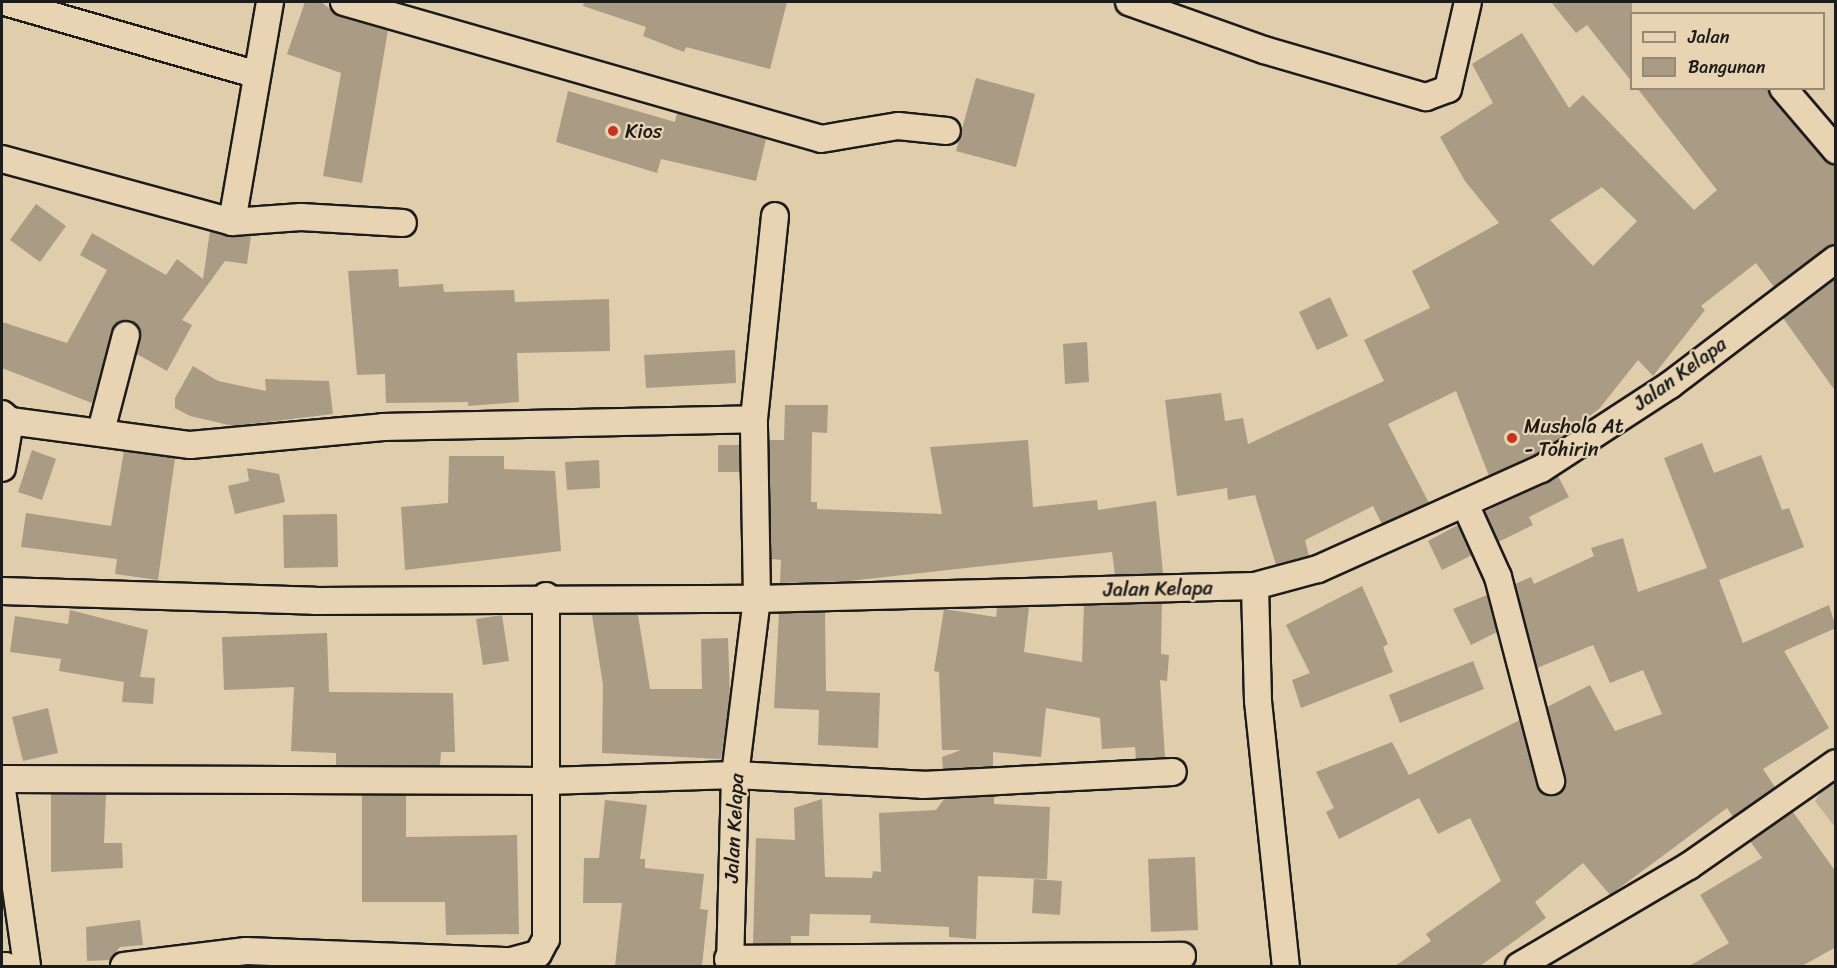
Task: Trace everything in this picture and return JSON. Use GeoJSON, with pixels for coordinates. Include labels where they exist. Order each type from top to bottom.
{"type":"FeatureCollection","features":[{"type":"Feature","properties":{"kind":"street"},"geometry":{"type":"LineString","coordinates":[[5,2],[254,74]]}},
{"type":"Feature","properties":{"kind":"street"},"geometry":{"type":"LineString","coordinates":[[232,222],[254,74],[270,2]]}},
{"type":"Feature","properties":{"kind":"street"},"geometry":{"type":"LineString","coordinates":[[344,2],[821,139],[898,126],[947,131]]}},
{"type":"Feature","properties":{"kind":"street"},"geometry":{"type":"LineString","coordinates":[[1129,2],[1264,50],[1426,97],[1448,89],[1468,2]]}},
{"type":"Feature","properties":{"kind":"street"},"geometry":{"type":"LineString","coordinates":[[1785,90],[1836,150]]}},
{"type":"Feature","properties":{"kind":"street"},"geometry":{"type":"LineString","coordinates":[[2,159],[232,222],[301,217],[404,224]]}},
{"type":"Feature","properties":{"kind":"street"},"geometry":{"type":"LineString","coordinates":[[2,591],[315,601],[546,596],[757,599],[754,419],[775,216]]}},
{"type":"Feature","properties":{"kind":"street","name":"Jalan Kelapa"},"geometry":{"type":"LineString","coordinates":[[729,962],[735,776],[757,599],[1255,586],[1367,551],[1541,469],[1670,385],[1836,260]]}},
{"type":"Feature","properties":{"kind":"street"},"geometry":{"type":"LineString","coordinates":[[101,431],[126,336]]}},
{"type":"Feature","properties":{"kind":"street"},"geometry":{"type":"LineString","coordinates":[[2,468],[6,418],[190,445],[383,427],[754,419]]}},
{"type":"Feature","properties":{"kind":"street"},"geometry":{"type":"LineString","coordinates":[[1465,504],[1498,577],[1551,781]]}},
{"type":"Feature","properties":{"kind":"street"},"geometry":{"type":"LineString","coordinates":[[1255,586],[1258,701],[1286,966]]}},
{"type":"Feature","properties":{"kind":"street"},"geometry":{"type":"LineString","coordinates":[[124,966],[246,951],[527,959],[538,954],[546,939],[546,596]]}},
{"type":"Feature","properties":{"kind":"street"},"geometry":{"type":"LineString","coordinates":[[1519,966],[1689,866],[1836,763]]}},
{"type":"Feature","properties":{"kind":"street"},"geometry":{"type":"LineString","coordinates":[[2,779],[546,782],[735,776],[923,785],[1173,772]]}},
{"type":"Feature","properties":{"kind":"street"},"geometry":{"type":"LineString","coordinates":[[2,790],[27,966]]}},
{"type":"Feature","properties":{"kind":"street"},"geometry":{"type":"LineString","coordinates":[[729,962],[1182,956]]}},
{"type":"Feature","properties":{"kind":"shaded area"},"geometry":{"type":"Polygon","coordinates":[[[1835,772],[1835,827],[1815,801],[1835,772]]]}},
{"type":"Feature","properties":{"kind":"building"},"geometry":{"type":"Polygon","coordinates":[[[305,2],[321,2],[339,16],[388,30],[362,183],[323,176],[341,73],[287,54],[305,2]]]}},
{"type":"Feature","properties":{"kind":"building"},"geometry":{"type":"Polygon","coordinates":[[[584,2],[787,2],[770,69],[686,47],[684,52],[643,36],[646,27],[583,6],[584,2]]]}},
{"type":"Feature","properties":{"kind":"building"},"geometry":{"type":"Polygon","coordinates":[[[1551,2],[1632,2],[1630,79],[1587,25],[1576,33],[1551,2]]]}},
{"type":"Feature","properties":{"kind":"building"},"geometry":{"type":"Polygon","coordinates":[[[1522,33],[1569,108],[1583,95],[1694,210],[1717,190],[1639,90],[1770,90],[1825,160],[1836,165],[1836,244],[1774,287],[1756,263],[1701,306],[1705,310],[1653,376],[1638,360],[1599,409],[1534,456],[1489,476],[1456,391],[1388,424],[1429,503],[1382,524],[1373,506],[1305,540],[1309,556],[1276,565],[1255,495],[1228,500],[1227,488],[1177,496],[1165,400],[1221,393],[1225,421],[1243,418],[1248,444],[1384,381],[1364,340],[1430,308],[1412,271],[1499,223],[1465,181],[1440,137],[1493,103],[1472,64],[1522,33]],[[1602,187],[1550,220],[1593,266],[1637,221],[1602,187]]]}},
{"type":"Feature","properties":{"kind":"building"},"geometry":{"type":"Polygon","coordinates":[[[976,78],[1035,94],[1016,167],[956,151],[976,78]]]}},
{"type":"Feature","properties":{"kind":"building"},"geometry":{"type":"Polygon","coordinates":[[[568,91],[675,122],[677,113],[766,139],[756,181],[661,159],[657,173],[556,142],[568,91]]]}},
{"type":"Feature","properties":{"kind":"building"},"geometry":{"type":"Polygon","coordinates":[[[36,204],[66,226],[40,262],[10,240],[36,204]]]}},
{"type":"Feature","properties":{"kind":"building"},"geometry":{"type":"Polygon","coordinates":[[[210,231],[251,236],[247,264],[225,261],[182,320],[192,325],[167,371],[137,354],[141,332],[129,320],[112,331],[92,403],[2,368],[2,322],[67,343],[107,270],[80,255],[92,233],[166,275],[177,259],[203,279],[210,231]]]}},
{"type":"Feature","properties":{"kind":"building"},"geometry":{"type":"Polygon","coordinates":[[[398,269],[399,287],[443,284],[444,292],[514,290],[515,302],[609,299],[610,351],[517,353],[519,402],[468,406],[468,402],[386,403],[385,374],[357,375],[348,271],[398,269]]]}},
{"type":"Feature","properties":{"kind":"building"},"geometry":{"type":"Polygon","coordinates":[[[1836,278],[1836,392],[1783,318],[1836,278]]]}},
{"type":"Feature","properties":{"kind":"building"},"geometry":{"type":"Polygon","coordinates":[[[1330,297],[1348,336],[1317,350],[1299,312],[1330,297]]]}},
{"type":"Feature","properties":{"kind":"building"},"geometry":{"type":"Polygon","coordinates":[[[1087,342],[1089,382],[1065,384],[1063,344],[1087,342]]]}},
{"type":"Feature","properties":{"kind":"building"},"geometry":{"type":"Polygon","coordinates":[[[735,350],[736,383],[646,388],[644,355],[735,350]]]}},
{"type":"Feature","properties":{"kind":"building"},"geometry":{"type":"Polygon","coordinates":[[[193,366],[218,381],[266,391],[265,379],[329,381],[333,414],[233,426],[190,416],[175,408],[175,398],[193,366]]]}},
{"type":"Feature","properties":{"kind":"building"},"geometry":{"type":"Polygon","coordinates":[[[785,405],[828,405],[827,433],[812,432],[811,502],[817,502],[817,509],[942,514],[930,447],[1028,440],[1033,507],[1097,500],[1098,510],[1156,501],[1163,573],[1115,575],[1112,552],[849,581],[780,583],[781,560],[771,559],[769,440],[784,440],[785,405]]]}},
{"type":"Feature","properties":{"kind":"building"},"geometry":{"type":"Polygon","coordinates":[[[1702,443],[1714,473],[1761,455],[1782,510],[1789,508],[1804,547],[1719,580],[1743,643],[1829,605],[1836,628],[1784,651],[1829,728],[1763,769],[1775,787],[1733,817],[1727,808],[1610,895],[1583,863],[1535,902],[1546,918],[1480,966],[1395,966],[1431,941],[1426,934],[1501,881],[1470,818],[1438,834],[1419,798],[1339,839],[1326,812],[1334,808],[1316,772],[1392,742],[1409,775],[1520,720],[1537,785],[1554,796],[1566,778],[1547,707],[1590,685],[1615,731],[1662,714],[1643,670],[1610,683],[1593,645],[1537,668],[1515,584],[1531,577],[1534,584],[1594,556],[1591,548],[1623,538],[1638,592],[1707,568],[1664,458],[1702,443]]]}},
{"type":"Feature","properties":{"kind":"building"},"geometry":{"type":"Polygon","coordinates":[[[718,445],[739,445],[740,472],[718,472],[718,445]]]}},
{"type":"Feature","properties":{"kind":"building"},"geometry":{"type":"Polygon","coordinates":[[[32,450],[56,459],[42,500],[18,492],[32,450]]]}},
{"type":"Feature","properties":{"kind":"building"},"geometry":{"type":"Polygon","coordinates":[[[124,451],[175,458],[158,580],[115,574],[117,559],[21,547],[26,513],[111,526],[124,451]]]}},
{"type":"Feature","properties":{"kind":"building"},"geometry":{"type":"Polygon","coordinates":[[[449,456],[504,456],[504,469],[555,471],[561,551],[405,570],[401,507],[448,503],[449,456]]]}},
{"type":"Feature","properties":{"kind":"building"},"geometry":{"type":"Polygon","coordinates":[[[599,460],[600,488],[567,490],[565,462],[599,460]]]}},
{"type":"Feature","properties":{"kind":"building"},"geometry":{"type":"Polygon","coordinates":[[[247,468],[279,474],[285,502],[235,514],[228,486],[249,481],[247,468]]]}},
{"type":"Feature","properties":{"kind":"building"},"geometry":{"type":"Polygon","coordinates":[[[1558,476],[1569,497],[1529,517],[1533,525],[1498,542],[1485,512],[1558,476]]]}},
{"type":"Feature","properties":{"kind":"building"},"geometry":{"type":"Polygon","coordinates":[[[337,514],[338,567],[284,568],[283,515],[337,514]]]}},
{"type":"Feature","properties":{"kind":"building"},"geometry":{"type":"Polygon","coordinates":[[[1458,525],[1472,555],[1442,570],[1428,541],[1458,525]]]}},
{"type":"Feature","properties":{"kind":"building"},"geometry":{"type":"Polygon","coordinates":[[[1362,586],[1388,644],[1383,647],[1393,672],[1301,708],[1292,680],[1310,673],[1286,625],[1362,586]]]}},
{"type":"Feature","properties":{"kind":"building"},"geometry":{"type":"Polygon","coordinates":[[[1487,595],[1497,632],[1471,645],[1453,609],[1487,595]]]}},
{"type":"Feature","properties":{"kind":"building"},"geometry":{"type":"Polygon","coordinates":[[[1162,603],[1161,654],[1169,655],[1167,681],[1160,680],[1165,757],[1136,759],[1135,747],[1102,749],[1100,718],[1046,708],[1041,757],[993,752],[993,766],[943,769],[942,757],[961,750],[942,750],[939,672],[934,671],[944,609],[996,617],[997,608],[1029,607],[1024,652],[1082,662],[1084,605],[1162,603]]]}},
{"type":"Feature","properties":{"kind":"building"},"geometry":{"type":"Polygon","coordinates":[[[70,610],[148,630],[140,677],[155,678],[153,704],[122,702],[124,682],[59,671],[61,659],[10,652],[15,616],[68,624],[70,610]]]}},
{"type":"Feature","properties":{"kind":"building"},"geometry":{"type":"Polygon","coordinates":[[[825,612],[826,691],[880,693],[878,748],[818,745],[819,710],[774,708],[779,613],[825,612]]]}},
{"type":"Feature","properties":{"kind":"building"},"geometry":{"type":"Polygon","coordinates":[[[502,615],[509,661],[483,665],[476,619],[502,615]]]}},
{"type":"Feature","properties":{"kind":"building"},"geometry":{"type":"Polygon","coordinates":[[[592,615],[638,615],[650,689],[702,689],[701,639],[728,638],[730,697],[721,759],[602,753],[603,685],[592,615]]]}},
{"type":"Feature","properties":{"kind":"building"},"geometry":{"type":"Polygon","coordinates":[[[327,633],[329,692],[453,693],[455,752],[441,752],[440,766],[336,765],[336,753],[291,751],[294,687],[224,690],[222,637],[327,633]]]}},
{"type":"Feature","properties":{"kind":"building"},"geometry":{"type":"Polygon","coordinates":[[[1473,661],[1484,689],[1400,723],[1389,695],[1473,661]]]}},
{"type":"Feature","properties":{"kind":"building"},"geometry":{"type":"Polygon","coordinates":[[[48,708],[58,753],[23,761],[12,717],[48,708]]]}},
{"type":"Feature","properties":{"kind":"building"},"geometry":{"type":"Polygon","coordinates":[[[51,794],[106,794],[104,843],[122,843],[123,868],[51,872],[51,794]]]}},
{"type":"Feature","properties":{"kind":"building"},"geometry":{"type":"Polygon","coordinates":[[[362,795],[406,795],[406,837],[517,835],[519,934],[446,935],[445,902],[362,902],[362,795]]]}},
{"type":"Feature","properties":{"kind":"building"},"geometry":{"type":"Polygon","coordinates":[[[994,796],[994,804],[1050,807],[1047,879],[978,876],[976,939],[949,937],[949,927],[870,923],[871,915],[810,914],[809,936],[791,936],[791,944],[753,944],[756,838],[795,840],[794,808],[822,799],[825,877],[872,878],[873,871],[881,872],[879,813],[936,810],[944,799],[994,796]]]}},
{"type":"Feature","properties":{"kind":"building"},"geometry":{"type":"Polygon","coordinates":[[[605,800],[647,805],[640,859],[645,859],[645,868],[704,874],[700,909],[708,910],[702,966],[615,966],[622,903],[583,903],[584,858],[599,858],[605,800]]]}},
{"type":"Feature","properties":{"kind":"building"},"geometry":{"type":"Polygon","coordinates":[[[1793,812],[1836,872],[1836,947],[1802,966],[1689,966],[1729,943],[1700,895],[1762,858],[1750,841],[1793,812]]]}},
{"type":"Feature","properties":{"kind":"building"},"geometry":{"type":"Polygon","coordinates":[[[1195,857],[1198,930],[1151,932],[1148,859],[1195,857]]]}},
{"type":"Feature","properties":{"kind":"building"},"geometry":{"type":"Polygon","coordinates":[[[1034,879],[1062,881],[1060,915],[1032,913],[1034,879]]]}},
{"type":"Feature","properties":{"kind":"building"},"geometry":{"type":"Polygon","coordinates":[[[140,920],[143,945],[120,947],[110,960],[87,961],[86,927],[140,920]]]}},
{"type":"Feature","properties":{"kind":"place","name":"Kios"},"geometry":{"type":"Point","coordinates":[613,131]}},
{"type":"Feature","properties":{"kind":"place","name":"Mushola At - Tohirin"},"geometry":{"type":"Point","coordinates":[1512,438]}}]}
